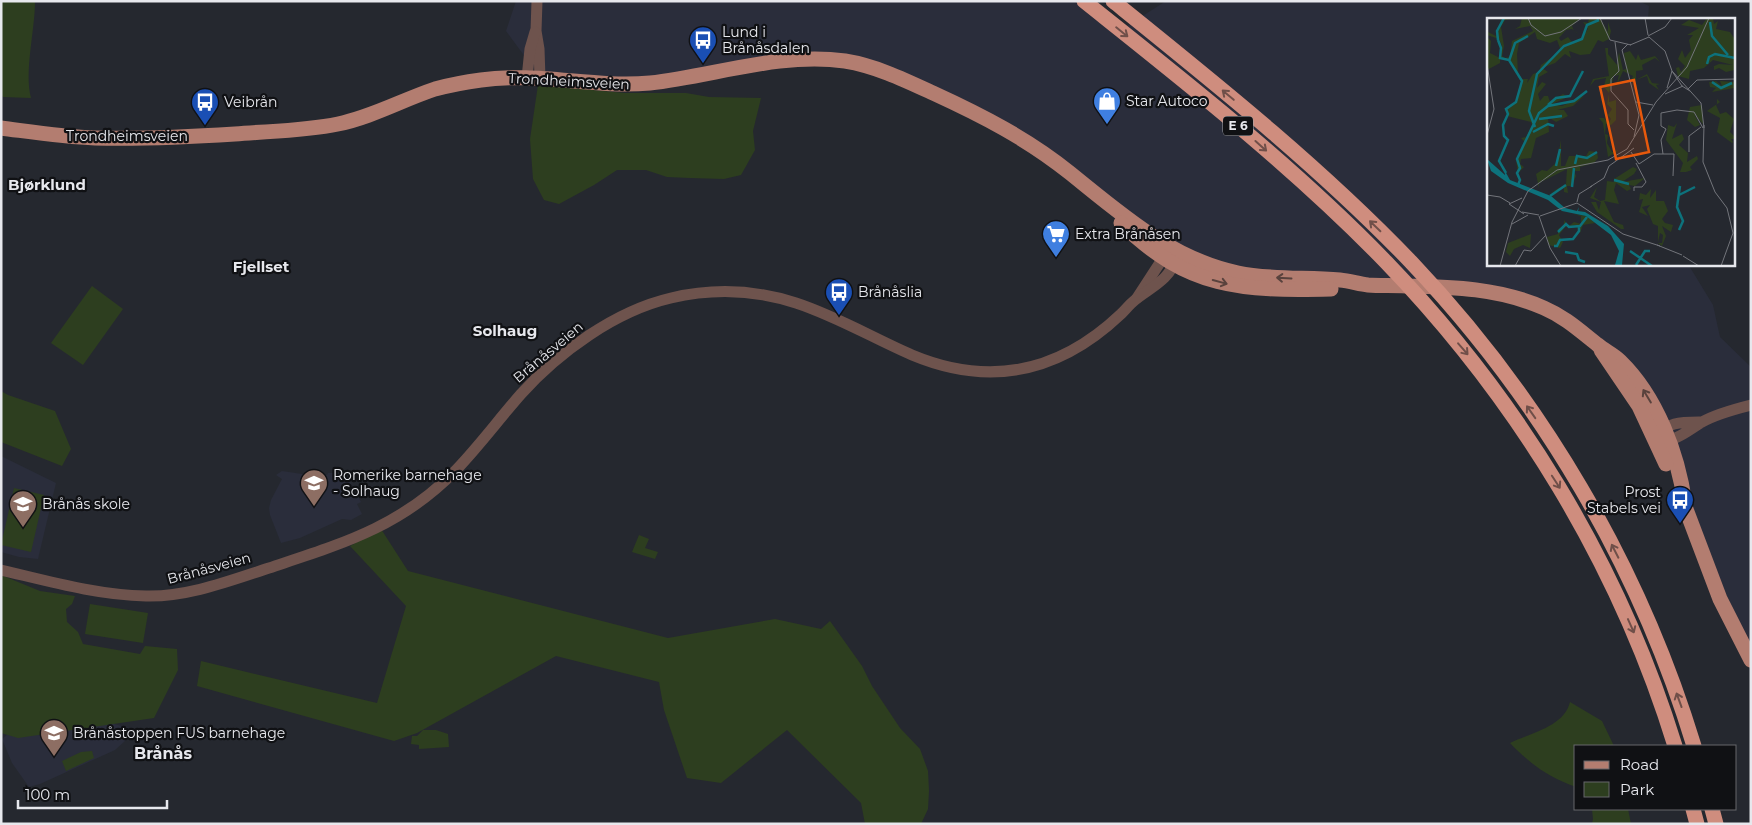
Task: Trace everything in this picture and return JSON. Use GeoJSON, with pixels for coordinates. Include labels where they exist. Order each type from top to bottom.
{"type":"FeatureCollection","features":[{"type":"Feature","properties":{"kind":"highway","name":"E 6"},"geometry":{"type":"LineString","coordinates":[[1084,1],[1250,136],[1330,208],[1384,261],[1431,312],[1476,366],[1522,430],[1568,500],[1607,573],[1643,654],[1675,745]]}},
{"type":"Feature","properties":{"kind":"highway","name":"E 6"},"geometry":{"type":"LineString","coordinates":[[1113,1],[1194,66],[1342,195],[1409,261],[1497,362],[1554,444],[1577,481],[1635,590],[1660,646],[1694,745]]}},
{"type":"Feature","properties":{"kind":"highway"},"geometry":{"type":"LineString","coordinates":[[1693,810],[1697,824]]}},
{"type":"Feature","properties":{"kind":"highway"},"geometry":{"type":"LineString","coordinates":[[1712,810],[1716,824]]}},
{"type":"Feature","properties":{"kind":"main road","name":"Trondheimsveien"},"geometry":{"type":"LineString","coordinates":[[1,128],[63,136],[110,138],[187,137],[311,128],[354,120],[448,86],[495,78],[533,78],[632,84],[671,80],[795,60],[828,60],[860,64],[900,78],[989,120],[1045,153],[1104,202],[1115,217],[1146,246],[1171,258],[1247,274],[1344,280],[1368,285],[1466,288],[1508,295],[1555,313],[1579,328],[1598,345],[1639,406],[1662,436],[1682,481],[1685,504],[1713,584],[1751,660]]}},
{"type":"Feature","properties":{"kind":"street"},"geometry":{"type":"LineString","coordinates":[[533,78],[541,62],[536,30],[537,1]]}},
{"type":"Feature","properties":{"kind":"street","name":"Brånåsveien"},"geometry":{"type":"LineString","coordinates":[[1,570],[111,593],[140,596],[169,595],[224,583],[364,535],[400,516],[439,486],[522,393],[567,352],[593,333],[628,313],[673,297],[708,292],[730,292],[773,297],[815,310],[928,361],[958,369],[988,372],[1034,366],[1073,350],[1107,327],[1137,298],[1171,258]]}},
{"type":"Feature","properties":{"kind":"street"},"geometry":{"type":"LineString","coordinates":[[1662,436],[1691,431],[1702,422],[1751,405]]}},
{"type":"Feature","properties":{"kind":"shaded area"},"geometry":{"type":"Polygon","coordinates":[[[516,1],[1083,1],[1119,31],[1166,1],[1639,1],[1649,6],[1648,18],[1487,18],[1487,265],[1689,265],[1713,305],[1720,337],[1751,367],[1751,660],[1668,442],[1641,388],[1539,307],[1476,292],[1181,260],[978,111],[833,57],[649,82],[537,73],[506,31],[516,1]]]}},
{"type":"Feature","properties":{"kind":"shaded area","name":"Brånås skole"},"geometry":{"type":"Polygon","coordinates":[[[1,456],[56,483],[38,559],[19,557],[1,552],[1,456]]]}},
{"type":"Feature","properties":{"kind":"shaded area","name":"Romerike barnehage - Solhaug"},"geometry":{"type":"Polygon","coordinates":[[[282,471],[309,475],[336,473],[343,475],[349,480],[361,502],[357,504],[362,514],[351,520],[342,519],[300,538],[281,543],[269,508],[282,479],[276,475],[282,471]]]}},
{"type":"Feature","properties":{"kind":"shaded area","name":"Brånåstoppen FUS barnehage"},"geometry":{"type":"Polygon","coordinates":[[[99,720],[137,730],[115,750],[40,784],[29,787],[12,763],[2,739],[12,731],[99,720]]]}},
{"type":"Feature","properties":{"kind":"green space"},"geometry":{"type":"Polygon","coordinates":[[[1,1],[35,1],[30,51],[29,87],[31,98],[3,97],[1,94],[1,1]]]}},
{"type":"Feature","properties":{"kind":"green space"},"geometry":{"type":"Polygon","coordinates":[[[538,85],[625,93],[686,93],[709,97],[761,98],[753,131],[755,150],[741,175],[724,179],[690,178],[667,177],[646,170],[617,170],[559,204],[544,200],[533,179],[530,139],[538,85]]]}},
{"type":"Feature","properties":{"kind":"green space"},"geometry":{"type":"Polygon","coordinates":[[[92,286],[123,309],[83,365],[51,343],[92,286]]]}},
{"type":"Feature","properties":{"kind":"green space"},"geometry":{"type":"Polygon","coordinates":[[[1,391],[55,411],[71,449],[62,466],[1,442],[1,391]]]}},
{"type":"Feature","properties":{"kind":"green space"},"geometry":{"type":"Polygon","coordinates":[[[14,488],[44,495],[31,552],[1,545],[14,488]]]}},
{"type":"Feature","properties":{"kind":"green space"},"geometry":{"type":"Polygon","coordinates":[[[381,529],[408,571],[668,638],[775,619],[821,629],[830,621],[862,666],[872,686],[900,728],[920,749],[928,771],[929,791],[928,809],[921,824],[865,824],[861,803],[787,730],[721,783],[687,778],[664,710],[659,682],[556,656],[417,733],[394,741],[197,686],[201,661],[377,703],[406,606],[350,546],[381,529]]]}},
{"type":"Feature","properties":{"kind":"green space"},"geometry":{"type":"Polygon","coordinates":[[[639,535],[649,539],[645,548],[658,552],[655,559],[632,552],[639,535]]]}},
{"type":"Feature","properties":{"kind":"green space"},"geometry":{"type":"Polygon","coordinates":[[[1,575],[40,591],[75,596],[72,604],[66,609],[67,622],[78,632],[83,644],[140,654],[145,646],[177,649],[178,670],[154,718],[18,738],[1,733],[1,575]]]}},
{"type":"Feature","properties":{"kind":"green space"},"geometry":{"type":"Polygon","coordinates":[[[90,604],[148,613],[143,643],[85,634],[90,604]]]}},
{"type":"Feature","properties":{"kind":"green space"},"geometry":{"type":"Polygon","coordinates":[[[1570,702],[1602,721],[1614,745],[1574,745],[1574,786],[1540,769],[1510,743],[1554,723],[1567,711],[1570,702]]]}},
{"type":"Feature","properties":{"kind":"green space"},"geometry":{"type":"Polygon","coordinates":[[[423,730],[436,730],[448,734],[449,747],[419,749],[419,745],[411,744],[412,736],[417,736],[423,730]]]}},
{"type":"Feature","properties":{"kind":"green space"},"geometry":{"type":"Polygon","coordinates":[[[92,751],[94,758],[66,771],[62,761],[81,752],[92,751]]]}},
{"type":"Feature","properties":{"kind":"green space"},"geometry":{"type":"Polygon","coordinates":[[[1592,810],[1628,810],[1631,824],[1592,824],[1592,810]]]}},
{"type":"Feature","properties":{"kind":"place","name":"Lund i Brånåsdalen"},"geometry":{"type":"Point","coordinates":[703,64]}},
{"type":"Feature","properties":{"kind":"place","name":"Star Autoco"},"geometry":{"type":"Point","coordinates":[1107,125]}},
{"type":"Feature","properties":{"kind":"place","name":"Veibrån"},"geometry":{"type":"Point","coordinates":[205,126]}},
{"type":"Feature","properties":{"kind":"place","name":"Extra Brånåsen"},"geometry":{"type":"Point","coordinates":[1056,258]}},
{"type":"Feature","properties":{"kind":"place","name":"Brånåslia"},"geometry":{"type":"Point","coordinates":[839,316]}},
{"type":"Feature","properties":{"kind":"place","name":"Romerike barnehage - Solhaug"},"geometry":{"type":"Point","coordinates":[314,507]}},
{"type":"Feature","properties":{"kind":"place","name":"Prost Stabels vei"},"geometry":{"type":"Point","coordinates":[1680,524]}},
{"type":"Feature","properties":{"kind":"place","name":"Brånås skole"},"geometry":{"type":"Point","coordinates":[23,528]}},
{"type":"Feature","properties":{"kind":"place","name":"Brånåstoppen FUS barnehage"},"geometry":{"type":"Point","coordinates":[54,757]}},
{"type":"Feature","properties":{"kind":"district","name":"Bjørklund"},"geometry":{"type":"Point","coordinates":[47,185]}},
{"type":"Feature","properties":{"kind":"district","name":"Fjellset"},"geometry":{"type":"Point","coordinates":[261,267]}},
{"type":"Feature","properties":{"kind":"district","name":"Solhaug"},"geometry":{"type":"Point","coordinates":[505,331]}},
{"type":"Feature","properties":{"kind":"district","name":"Brånås"},"geometry":{"type":"Point","coordinates":[163,753]}}]}
